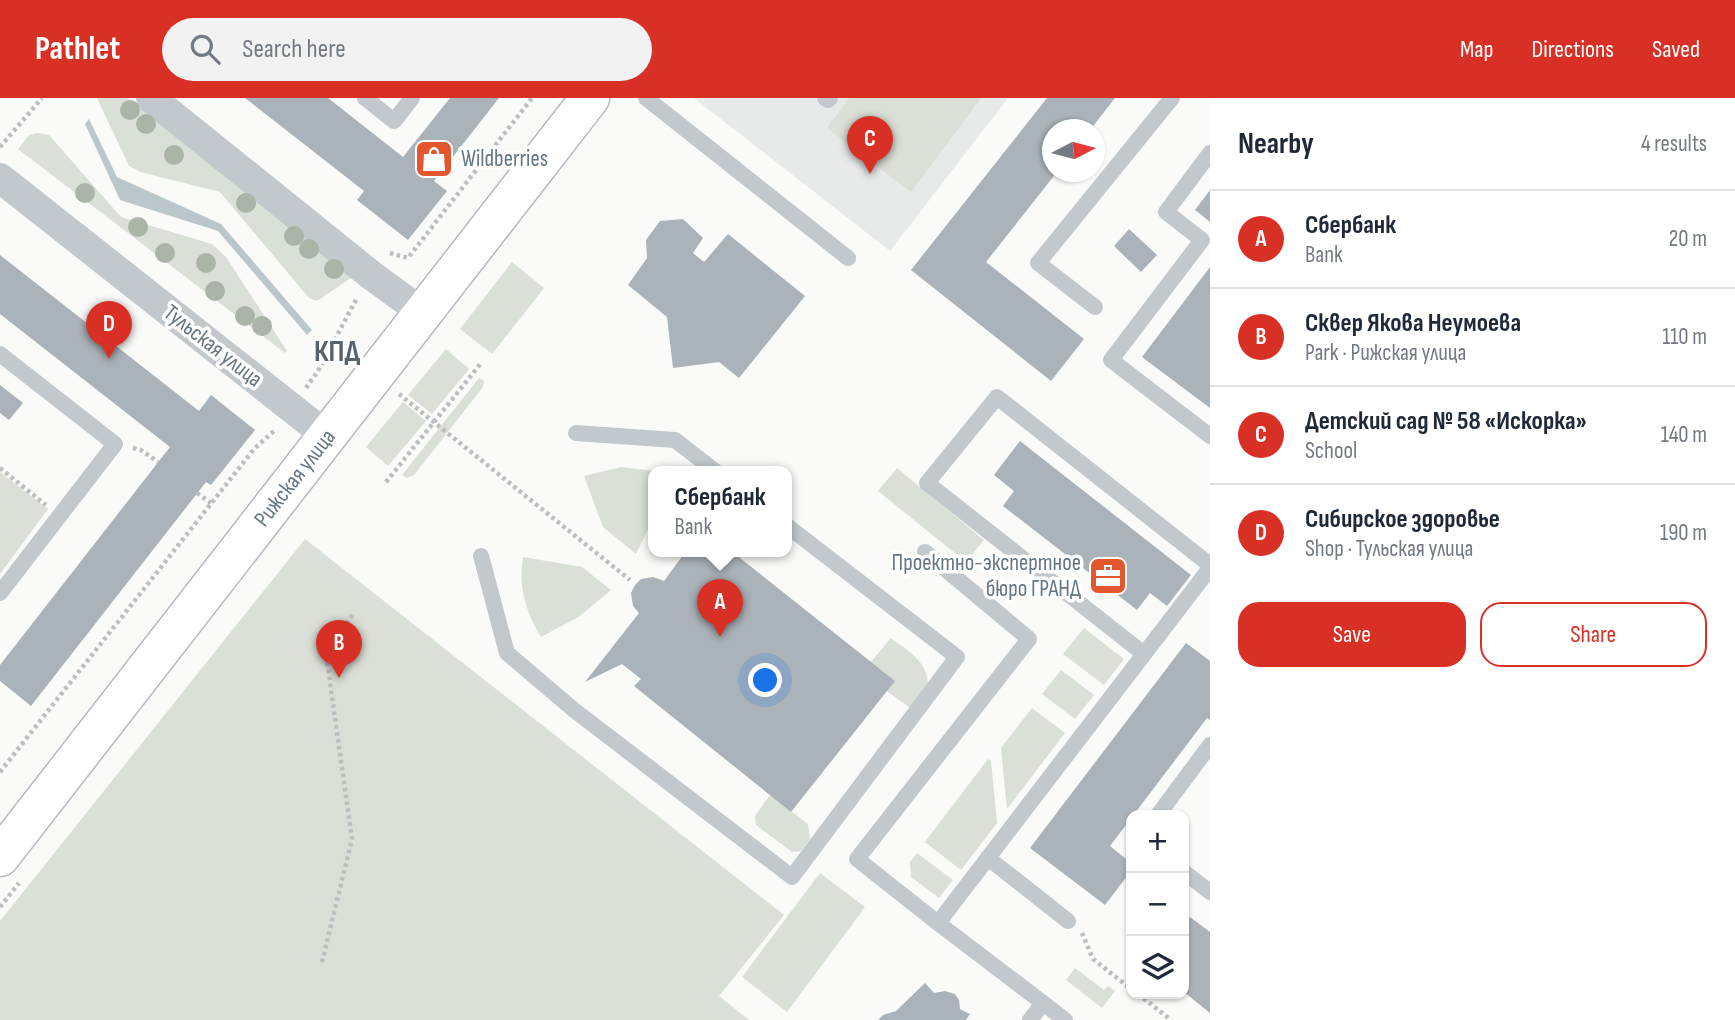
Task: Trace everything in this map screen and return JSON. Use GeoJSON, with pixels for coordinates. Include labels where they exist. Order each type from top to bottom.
{"type":"FeatureCollection","features":[{"type":"Feature","properties":{"kind":"street"},"geometry":{"type":"LineString","coordinates":[[151,98],[371,275],[423,313]]}},
{"type":"Feature","properties":{"kind":"street","name":"Рижская улица"},"geometry":{"type":"LineString","coordinates":[[0,857],[590,98]]}},
{"type":"Feature","properties":{"kind":"street","name":"Тульская улица"},"geometry":{"type":"LineString","coordinates":[[1,179],[327,436]]}},
{"type":"Feature","properties":{"kind":"lane"},"geometry":{"type":"LineString","coordinates":[[365,98],[394,121],[412,98]]}},
{"type":"Feature","properties":{"kind":"lane"},"geometry":{"type":"LineString","coordinates":[[646,98],[848,257]]}},
{"type":"Feature","properties":{"kind":"lane"},"geometry":{"type":"LineString","coordinates":[[1095,307],[1038,263],[1172,98]]}},
{"type":"Feature","properties":{"kind":"lane"},"geometry":{"type":"LineString","coordinates":[[1210,153],[1166,212],[1202,240],[1111,360],[1210,436]]}},
{"type":"Feature","properties":{"kind":"lane"},"geometry":{"type":"LineString","coordinates":[[0,354],[115,444],[0,593]]}},
{"type":"Feature","properties":{"kind":"lane"},"geometry":{"type":"LineString","coordinates":[[938,923],[988,859],[1144,654],[1210,567],[997,397],[928,483],[1144,654]]}},
{"type":"Feature","properties":{"kind":"lane"},"geometry":{"type":"LineString","coordinates":[[576,433],[676,440],[709,466]]}},
{"type":"Feature","properties":{"kind":"lane"},"geometry":{"type":"LineString","coordinates":[[481,556],[507,653],[574,710],[792,877],[957,657],[792,531]]}},
{"type":"Feature","properties":{"kind":"lane"},"geometry":{"type":"LineString","coordinates":[[925,552],[1029,639],[857,859],[1065,1020]]}},
{"type":"Feature","properties":{"kind":"lane"},"geometry":{"type":"LineString","coordinates":[[1161,810],[1210,745]]}},
{"type":"Feature","properties":{"kind":"lane"},"geometry":{"type":"LineString","coordinates":[[988,859],[1068,921]]}},
{"type":"Feature","properties":{"kind":"lane"},"geometry":{"type":"LineString","coordinates":[[1185,873],[1210,891]]}},
{"type":"Feature","properties":{"kind":"lane"},"geometry":{"type":"LineString","coordinates":[[1030,1020],[1043,1003]]}},
{"type":"Feature","properties":{"kind":"path"},"geometry":{"type":"LineString","coordinates":[[0,147],[42,98]]}},
{"type":"Feature","properties":{"kind":"path"},"geometry":{"type":"LineString","coordinates":[[383,252],[408,258],[532,98]]}},
{"type":"Feature","properties":{"kind":"path"},"geometry":{"type":"LineString","coordinates":[[0,772],[254,449],[274,431],[292,409],[318,371],[359,295]]}},
{"type":"Feature","properties":{"kind":"path"},"geometry":{"type":"LineString","coordinates":[[386,482],[482,362]]}},
{"type":"Feature","properties":{"kind":"path"},"geometry":{"type":"LineString","coordinates":[[398,393],[630,580]]}},
{"type":"Feature","properties":{"kind":"path"},"geometry":{"type":"LineString","coordinates":[[115,444],[141,450],[158,462]]}},
{"type":"Feature","properties":{"kind":"path"},"geometry":{"type":"LineString","coordinates":[[0,468],[60,515]]}},
{"type":"Feature","properties":{"kind":"path"},"geometry":{"type":"LineString","coordinates":[[197,493],[211,503]]}},
{"type":"Feature","properties":{"kind":"path"},"geometry":{"type":"LineString","coordinates":[[322,962],[352,839],[326,654],[353,614]]}},
{"type":"Feature","properties":{"kind":"path"},"geometry":{"type":"LineString","coordinates":[[1068,921],[1082,932],[1093,958],[1126,985]]}},
{"type":"Feature","properties":{"kind":"path"},"geometry":{"type":"LineString","coordinates":[[1144,999],[1171,1020]]}},
{"type":"Feature","properties":{"kind":"shaded area"},"geometry":{"type":"Polygon","coordinates":[[[97,98],[127,98],[354,276],[317,301],[309,298],[220,192],[140,172],[129,166],[97,98]]]}},
{"type":"Feature","properties":{"kind":"shaded area"},"geometry":{"type":"Polygon","coordinates":[[[694,98],[1008,98],[890,251],[694,98]]]}},
{"type":"Feature","properties":{"kind":"shaded area"},"geometry":{"type":"Polygon","coordinates":[[[849,98],[981,98],[911,192],[827,128],[849,98]]]}},
{"type":"Feature","properties":{"kind":"shaded area"},"geometry":{"type":"Polygon","coordinates":[[[89,119],[117,177],[221,224],[312,330],[307,335],[218,231],[120,200],[85,124],[89,119]]]}},
{"type":"Feature","properties":{"kind":"shaded area"},"geometry":{"type":"Polygon","coordinates":[[[29,135],[49,135],[121,217],[212,244],[226,257],[287,351],[285,353],[18,149],[29,135]]]}},
{"type":"Feature","properties":{"kind":"shaded area"},"geometry":{"type":"Polygon","coordinates":[[[512,262],[544,288],[492,354],[460,329],[512,262]]]}},
{"type":"Feature","properties":{"kind":"shaded area"},"geometry":{"type":"Polygon","coordinates":[[[446,349],[469,369],[432,414],[408,395],[446,349]]]}},
{"type":"Feature","properties":{"kind":"shaded area"},"geometry":{"type":"Polygon","coordinates":[[[479,378],[484,381],[483,387],[414,475],[407,478],[402,475],[479,378]]]}},
{"type":"Feature","properties":{"kind":"shaded area"},"geometry":{"type":"Polygon","coordinates":[[[403,402],[426,421],[388,466],[366,447],[403,402]]]}},
{"type":"Feature","properties":{"kind":"shaded area"},"geometry":{"type":"Polygon","coordinates":[[[621,467],[648,470],[648,529],[636,554],[603,527],[584,476],[621,467]]]}},
{"type":"Feature","properties":{"kind":"shaded area"},"geometry":{"type":"Polygon","coordinates":[[[897,468],[984,540],[966,562],[878,491],[897,468]]]}},
{"type":"Feature","properties":{"kind":"shaded area"},"geometry":{"type":"Polygon","coordinates":[[[0,472],[48,509],[0,574],[0,472]]]}},
{"type":"Feature","properties":{"kind":"shaded area"},"geometry":{"type":"Polygon","coordinates":[[[305,539],[784,915],[719,996],[749,1020],[0,1020],[0,921],[305,539]]]}},
{"type":"Feature","properties":{"kind":"shaded area"},"geometry":{"type":"Polygon","coordinates":[[[523,557],[582,567],[611,590],[580,616],[541,637],[524,599],[523,557]]]}},
{"type":"Feature","properties":{"kind":"shaded area"},"geometry":{"type":"Polygon","coordinates":[[[1084,628],[1124,659],[1104,685],[1063,654],[1084,628]]]}},
{"type":"Feature","properties":{"kind":"shaded area"},"geometry":{"type":"Polygon","coordinates":[[[891,638],[916,657],[927,676],[928,684],[910,708],[887,691],[871,662],[891,638]]]}},
{"type":"Feature","properties":{"kind":"shaded area"},"geometry":{"type":"Polygon","coordinates":[[[1061,670],[1094,695],[1075,719],[1042,694],[1061,670]]]}},
{"type":"Feature","properties":{"kind":"shaded area"},"geometry":{"type":"Polygon","coordinates":[[[1032,708],[1065,733],[1007,809],[1001,748],[1032,708]]]}},
{"type":"Feature","properties":{"kind":"shaded area"},"geometry":{"type":"Polygon","coordinates":[[[988,759],[991,761],[997,823],[961,870],[925,842],[988,759]]]}},
{"type":"Feature","properties":{"kind":"shaded area"},"geometry":{"type":"Polygon","coordinates":[[[770,795],[808,824],[810,839],[801,851],[792,852],[756,825],[755,816],[770,795]]]}},
{"type":"Feature","properties":{"kind":"shaded area"},"geometry":{"type":"Polygon","coordinates":[[[917,853],[953,880],[939,898],[911,877],[910,862],[917,853]]]}},
{"type":"Feature","properties":{"kind":"shaded area"},"geometry":{"type":"Polygon","coordinates":[[[820,873],[865,907],[787,1012],[742,977],[820,873]]]}},
{"type":"Feature","properties":{"kind":"shaded area"},"geometry":{"type":"Polygon","coordinates":[[[1075,968],[1104,990],[1108,986],[1115,991],[1102,1008],[1066,980],[1075,968]]]}},
{"type":"Feature","properties":{"kind":"building"},"geometry":{"type":"Polygon","coordinates":[[[245,98],[328,98],[403,157],[450,98],[499,98],[434,181],[447,191],[408,240],[357,200],[364,191],[245,98]]]}},
{"type":"Feature","properties":{"kind":"building"},"geometry":{"type":"Polygon","coordinates":[[[1047,98],[1115,98],[1099,119],[1042,119],[1042,182],[1049,182],[986,262],[1084,339],[1051,381],[911,270],[1047,98]]]}},
{"type":"Feature","properties":{"kind":"building"},"geometry":{"type":"Polygon","coordinates":[[[1210,190],[1210,222],[1195,210],[1210,190]]]}},
{"type":"Feature","properties":{"kind":"building"},"geometry":{"type":"Polygon","coordinates":[[[683,219],[703,238],[693,253],[704,262],[728,234],[805,296],[739,378],[719,362],[673,368],[667,317],[628,285],[647,258],[646,240],[660,221],[683,219]]]}},
{"type":"Feature","properties":{"kind":"building"},"geometry":{"type":"Polygon","coordinates":[[[1129,229],[1157,255],[1141,272],[1114,246],[1129,229]]]}},
{"type":"Feature","properties":{"kind":"building"},"geometry":{"type":"Polygon","coordinates":[[[0,255],[199,411],[211,395],[255,430],[211,485],[206,482],[31,706],[0,681],[0,665],[170,447],[0,314],[0,255]]]}},
{"type":"Feature","properties":{"kind":"building"},"geometry":{"type":"Polygon","coordinates":[[[1210,267],[1210,408],[1142,357],[1210,267]]]}},
{"type":"Feature","properties":{"kind":"building"},"geometry":{"type":"Polygon","coordinates":[[[0,385],[23,403],[9,420],[0,413],[0,385]]]}},
{"type":"Feature","properties":{"kind":"building"},"geometry":{"type":"Polygon","coordinates":[[[1020,441],[1191,575],[1167,606],[1150,593],[1137,610],[1003,506],[1014,491],[994,475],[1020,441]]]}},
{"type":"Feature","properties":{"kind":"building"},"geometry":{"type":"Polygon","coordinates":[[[682,557],[718,557],[727,565],[733,557],[739,557],[895,681],[791,812],[634,686],[641,679],[622,664],[585,682],[639,613],[633,606],[631,593],[635,585],[641,579],[653,577],[664,581],[682,557]]]}},
{"type":"Feature","properties":{"kind":"building"},"geometry":{"type":"Polygon","coordinates":[[[1186,643],[1210,661],[1210,720],[1207,718],[1137,810],[1126,810],[1126,825],[1110,846],[1126,859],[1126,878],[1105,905],[1030,848],[1186,643]]]}},
{"type":"Feature","properties":{"kind":"building"},"geometry":{"type":"Polygon","coordinates":[[[1189,918],[1210,932],[1210,1013],[1189,996],[1189,918]]]}},
{"type":"Feature","properties":{"kind":"building"},"geometry":{"type":"Polygon","coordinates":[[[925,983],[934,993],[945,991],[955,994],[960,1009],[970,1014],[966,1020],[878,1020],[883,1015],[896,1011],[925,983]]]}},
{"type":"Feature","properties":{"kind":"place","name":"Wildberries"},"geometry":{"type":"Point","coordinates":[434,159]}},
{"type":"Feature","properties":{"kind":"place","name":"Детский сад № 58 «Искорка»"},"geometry":{"type":"Point","coordinates":[870,174]}},
{"type":"Feature","properties":{"kind":"place","name":"Сибирское здоровье"},"geometry":{"type":"Point","coordinates":[109,359]}},
{"type":"Feature","properties":{"kind":"place","name":"Проектно-экспертное бюро ГРАНД"},"geometry":{"type":"Point","coordinates":[1108,576]}},
{"type":"Feature","properties":{"kind":"place","name":"Сбербанк"},"geometry":{"type":"Point","coordinates":[720,637]}},
{"type":"Feature","properties":{"kind":"place","name":"Сквер Якова Неумоева"},"geometry":{"type":"Point","coordinates":[339,678]}},
{"type":"Feature","properties":{"kind":"district","name":"КПД"},"geometry":{"type":"Point","coordinates":[337,352]}}]}
